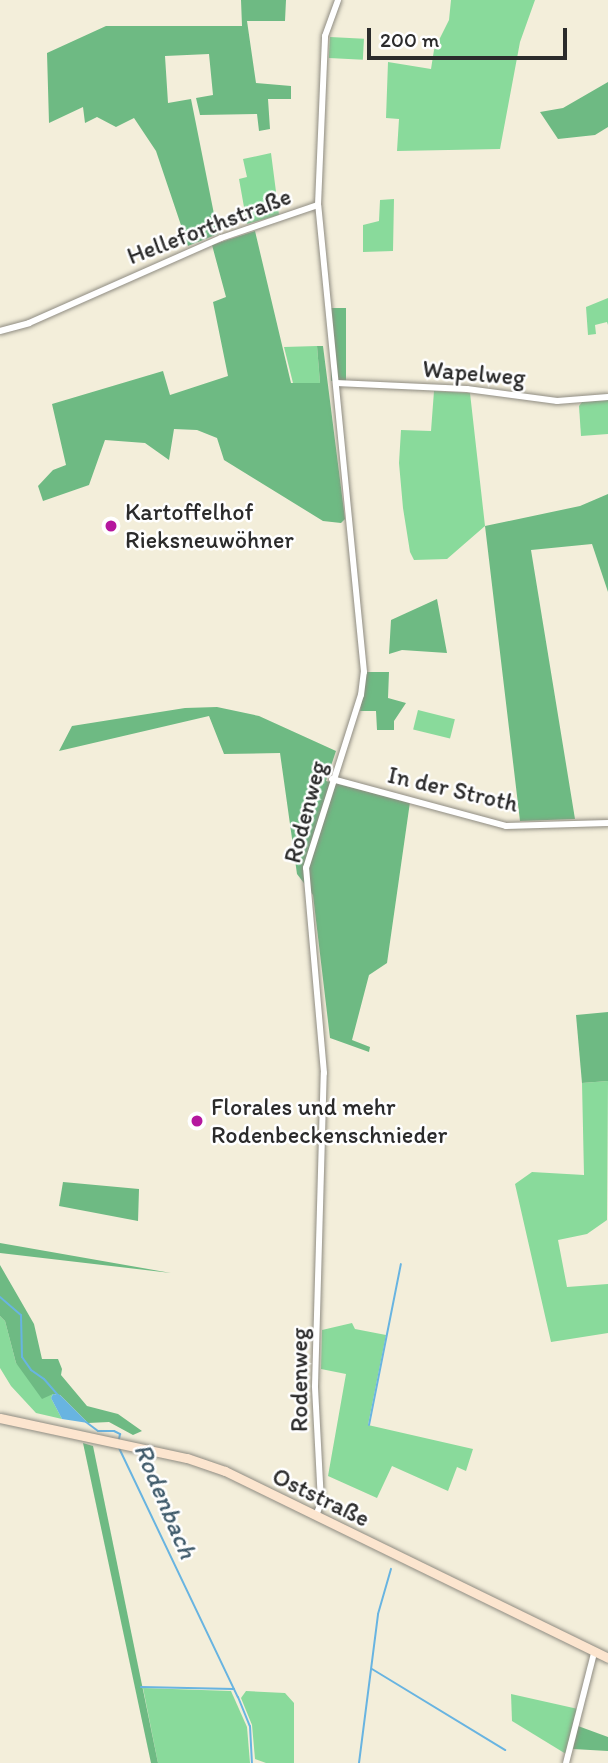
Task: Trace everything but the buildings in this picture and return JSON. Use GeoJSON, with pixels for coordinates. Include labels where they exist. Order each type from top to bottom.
{"type":"FeatureCollection","features":[{"type":"Feature","properties":{"kind":"main road","name":"Oststraße"},"geometry":{"type":"LineString","coordinates":[[0,1418],[206,1463],[608,1658]]}},
{"type":"Feature","properties":{"kind":"street","name":"Helleforthstraße"},"geometry":{"type":"LineString","coordinates":[[0,331],[29,324],[221,238],[318,205],[325,36],[338,0]]}},
{"type":"Feature","properties":{"kind":"street","name":"Rodenweg"},"geometry":{"type":"LineString","coordinates":[[316,1516],[321,1502],[316,1386],[324,1073],[306,868],[332,779],[361,695],[364,672],[318,205]]}},
{"type":"Feature","properties":{"kind":"street","name":"Wapelweg"},"geometry":{"type":"LineString","coordinates":[[335,383],[467,389],[557,401],[608,397]]}},
{"type":"Feature","properties":{"kind":"street","name":"In der Stroth"},"geometry":{"type":"LineString","coordinates":[[332,779],[506,826],[608,823]]}},
{"type":"Feature","properties":{"kind":"street"},"geometry":{"type":"LineString","coordinates":[[566,1763],[594,1653]]}},
{"type":"Feature","properties":{"kind":"green space"},"geometry":{"type":"Polygon","coordinates":[[[241,0],[286,0],[285,21],[247,21],[256,83],[291,86],[291,99],[268,99],[270,129],[259,131],[257,114],[200,115],[196,98],[213,95],[209,54],[165,56],[168,103],[191,99],[218,234],[188,246],[156,151],[134,118],[116,127],[97,117],[85,123],[83,107],[49,123],[47,53],[106,26],[242,26],[241,0]]]}},
{"type":"Feature","properties":{"kind":"green space"},"geometry":{"type":"Polygon","coordinates":[[[451,0],[535,0],[520,42],[500,149],[397,151],[399,119],[386,118],[388,62],[431,69],[434,50],[449,20],[451,0]]]}},
{"type":"Feature","properties":{"kind":"green space"},"geometry":{"type":"Polygon","coordinates":[[[330,37],[364,39],[363,60],[329,58],[330,37]]]}},
{"type":"Feature","properties":{"kind":"green space"},"geometry":{"type":"Polygon","coordinates":[[[608,82],[608,127],[595,135],[558,139],[540,112],[563,108],[608,82]]]}},
{"type":"Feature","properties":{"kind":"green space"},"geometry":{"type":"Polygon","coordinates":[[[271,153],[279,215],[247,224],[239,179],[247,177],[243,159],[271,153]]]}},
{"type":"Feature","properties":{"kind":"green space"},"geometry":{"type":"Polygon","coordinates":[[[394,199],[393,251],[363,252],[363,225],[379,221],[380,200],[394,199]]]}},
{"type":"Feature","properties":{"kind":"green space"},"geometry":{"type":"Polygon","coordinates":[[[255,231],[291,383],[320,383],[317,346],[323,346],[345,519],[341,523],[323,521],[224,460],[217,438],[197,430],[174,429],[169,460],[145,443],[105,440],[89,485],[43,501],[38,486],[53,470],[66,465],[52,404],[163,371],[170,395],[228,376],[213,302],[226,297],[212,245],[255,231]]]}},
{"type":"Feature","properties":{"kind":"green space"},"geometry":{"type":"Polygon","coordinates":[[[608,298],[608,325],[607,322],[595,325],[596,334],[588,335],[586,307],[608,298]]]}},
{"type":"Feature","properties":{"kind":"green space"},"geometry":{"type":"Polygon","coordinates":[[[331,308],[346,308],[346,381],[331,381],[331,308]]]}},
{"type":"Feature","properties":{"kind":"green space"},"geometry":{"type":"Polygon","coordinates":[[[317,346],[320,383],[293,383],[284,347],[317,346]]]}},
{"type":"Feature","properties":{"kind":"green space"},"geometry":{"type":"Polygon","coordinates":[[[434,391],[470,393],[485,526],[447,559],[414,560],[410,552],[403,508],[399,463],[401,430],[431,431],[434,391]]]}},
{"type":"Feature","properties":{"kind":"green space"},"geometry":{"type":"Polygon","coordinates":[[[608,400],[608,434],[581,436],[579,406],[582,402],[608,400]]]}},
{"type":"Feature","properties":{"kind":"green space"},"geometry":{"type":"Polygon","coordinates":[[[608,494],[608,592],[592,544],[531,550],[575,819],[520,821],[485,526],[580,506],[608,494]]]}},
{"type":"Feature","properties":{"kind":"green space"},"geometry":{"type":"Polygon","coordinates":[[[437,599],[447,653],[402,650],[389,654],[391,620],[437,599]]]}},
{"type":"Feature","properties":{"kind":"green space"},"geometry":{"type":"Polygon","coordinates":[[[366,672],[389,672],[388,698],[406,703],[394,721],[394,730],[377,730],[376,711],[360,711],[366,672]]]}},
{"type":"Feature","properties":{"kind":"green space"},"geometry":{"type":"Polygon","coordinates":[[[217,707],[259,716],[336,751],[326,781],[410,802],[387,963],[369,975],[352,1040],[370,1047],[369,1052],[330,1038],[313,895],[297,874],[280,753],[224,754],[209,716],[59,751],[72,726],[185,708],[217,707]]]}},
{"type":"Feature","properties":{"kind":"green space"},"geometry":{"type":"Polygon","coordinates":[[[418,710],[455,719],[450,739],[413,729],[418,710]]]}},
{"type":"Feature","properties":{"kind":"green space"},"geometry":{"type":"Polygon","coordinates":[[[608,1012],[608,1081],[582,1083],[576,1015],[608,1012]]]}},
{"type":"Feature","properties":{"kind":"green space"},"geometry":{"type":"Polygon","coordinates":[[[608,1081],[607,1220],[587,1234],[558,1240],[567,1287],[608,1284],[608,1333],[551,1342],[515,1184],[532,1172],[584,1175],[582,1083],[608,1081]]]}},
{"type":"Feature","properties":{"kind":"green space"},"geometry":{"type":"Polygon","coordinates":[[[63,1182],[139,1189],[138,1221],[59,1206],[63,1182]]]}},
{"type":"Feature","properties":{"kind":"green space"},"geometry":{"type":"Polygon","coordinates":[[[0,1243],[171,1273],[0,1253],[0,1243]]]}},
{"type":"Feature","properties":{"kind":"green space"},"geometry":{"type":"Polygon","coordinates":[[[0,1265],[34,1324],[42,1359],[58,1359],[61,1375],[87,1406],[118,1414],[142,1431],[133,1435],[109,1422],[88,1423],[60,1395],[53,1394],[42,1399],[16,1363],[5,1321],[0,1316],[0,1265]]]}},
{"type":"Feature","properties":{"kind":"green space"},"geometry":{"type":"Polygon","coordinates":[[[0,1316],[5,1321],[16,1363],[53,1394],[51,1398],[62,1419],[36,1413],[11,1386],[0,1368],[0,1316]]]}},
{"type":"Feature","properties":{"kind":"green space"},"geometry":{"type":"Polygon","coordinates":[[[352,1323],[355,1329],[386,1335],[368,1425],[473,1449],[466,1471],[457,1467],[448,1491],[392,1466],[377,1498],[328,1476],[346,1374],[321,1369],[322,1330],[352,1323]]]}},
{"type":"Feature","properties":{"kind":"green space"},"geometry":{"type":"Polygon","coordinates":[[[83,1443],[93,1446],[158,1763],[151,1763],[83,1443]]]}},
{"type":"Feature","properties":{"kind":"green space"},"geometry":{"type":"Polygon","coordinates":[[[143,1688],[231,1691],[247,1727],[250,1763],[158,1763],[143,1688]]]}},
{"type":"Feature","properties":{"kind":"green space"},"geometry":{"type":"Polygon","coordinates":[[[246,1691],[285,1693],[294,1703],[294,1763],[266,1763],[255,1759],[252,1725],[241,1698],[246,1691]]]}},
{"type":"Feature","properties":{"kind":"green space"},"geometry":{"type":"Polygon","coordinates":[[[511,1694],[578,1709],[566,1754],[512,1721],[511,1694]]]}},
{"type":"Feature","properties":{"kind":"green space"},"geometry":{"type":"Polygon","coordinates":[[[578,1726],[608,1737],[608,1751],[573,1749],[578,1726]]]}},
{"type":"Feature","properties":{"kind":"water"},"geometry":{"type":"Polygon","coordinates":[[[53,1394],[60,1395],[88,1423],[62,1419],[51,1398],[53,1394]]]}},
{"type":"Feature","properties":{"kind":"waterway"},"geometry":{"type":"LineString","coordinates":[[369,1425],[401,1264]]}},
{"type":"Feature","properties":{"kind":"waterway","name":"Rodenbach"},"geometry":{"type":"LineString","coordinates":[[0,1297],[21,1315],[22,1357],[31,1370],[44,1379],[59,1396]]}},
{"type":"Feature","properties":{"kind":"waterway","name":"Rodenbach"},"geometry":{"type":"LineString","coordinates":[[86,1422],[98,1431],[114,1431],[120,1434],[119,1439]]}},
{"type":"Feature","properties":{"kind":"waterway","name":"Rodenbach"},"geometry":{"type":"LineString","coordinates":[[119,1448],[238,1697],[250,1726],[252,1763]]}},
{"type":"Feature","properties":{"kind":"waterway"},"geometry":{"type":"LineString","coordinates":[[359,1763],[378,1614],[391,1569]]}},
{"type":"Feature","properties":{"kind":"waterway"},"geometry":{"type":"LineString","coordinates":[[372,1669],[505,1750]]}},
{"type":"Feature","properties":{"kind":"waterway"},"geometry":{"type":"LineString","coordinates":[[141,1687],[234,1689]]}},
{"type":"Feature","properties":{"kind":"place","name":"Kartoffelhof Rieksneuwöhner"},"geometry":{"type":"Point","coordinates":[111,526]}},
{"type":"Feature","properties":{"kind":"place","name":"Florales und mehr Rodenbeckenschnieder"},"geometry":{"type":"Point","coordinates":[197,1121]}}]}
